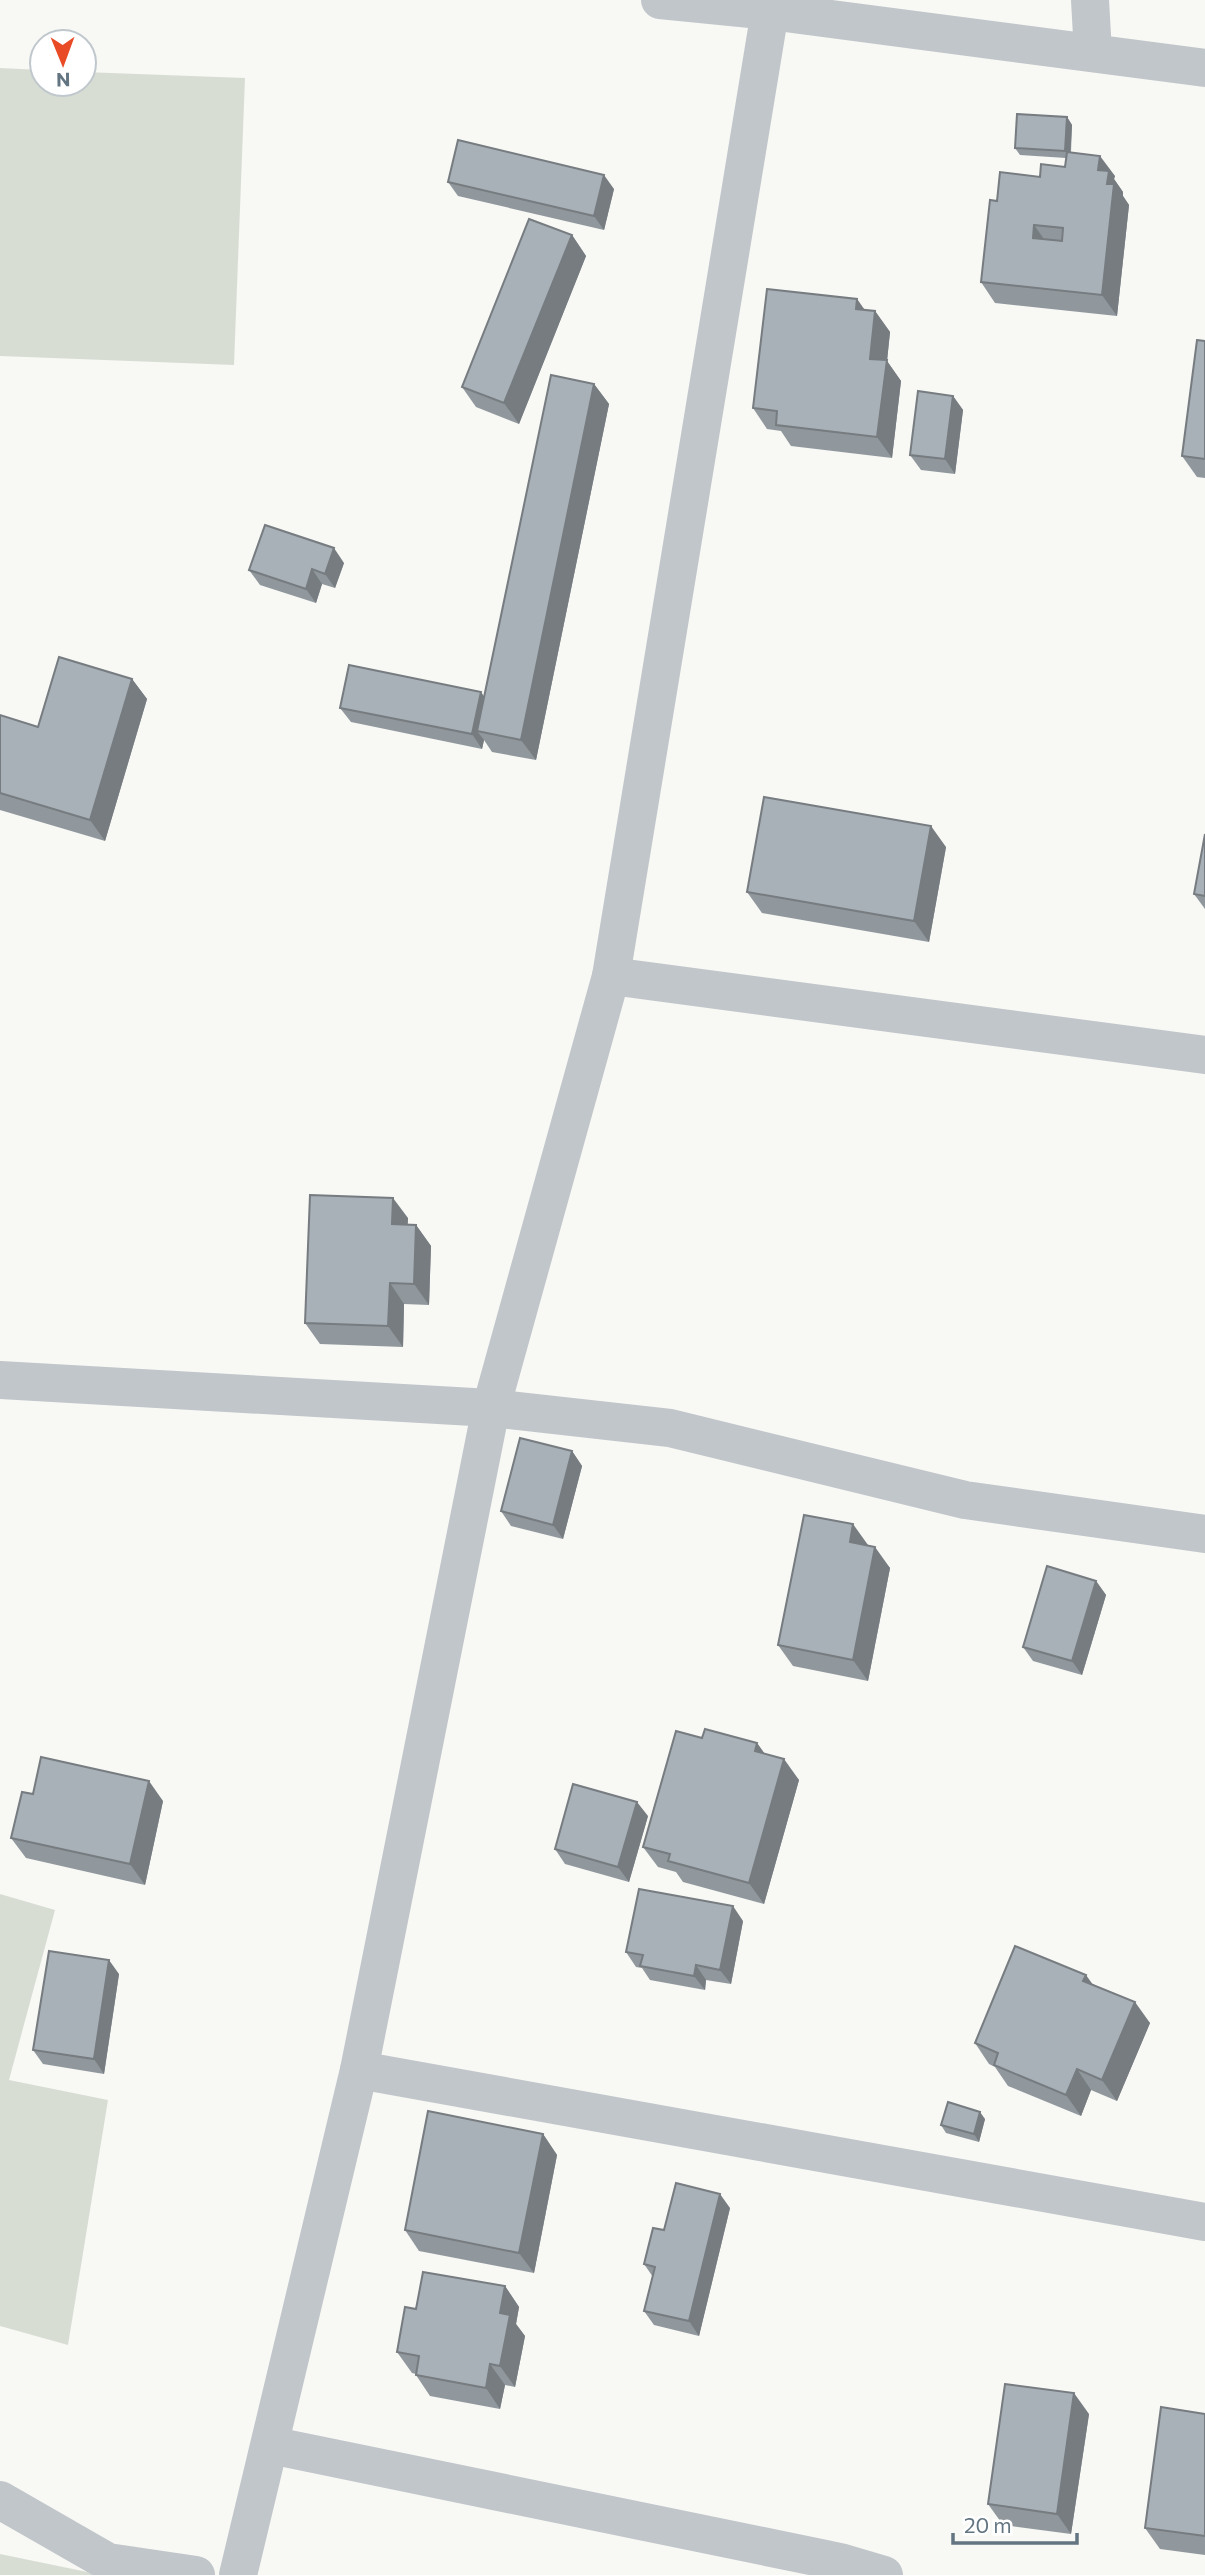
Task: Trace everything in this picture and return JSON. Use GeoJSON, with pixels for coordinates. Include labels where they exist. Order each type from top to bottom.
{"type":"FeatureCollection","features":[{"type":"Feature","properties":{"kind":"street"},"geometry":{"type":"LineString","coordinates":[[660,0],[770,11],[1205,68]]}},
{"type":"Feature","properties":{"kind":"street"},"geometry":{"type":"LineString","coordinates":[[1090,0],[1093,53]]}},
{"type":"Feature","properties":{"kind":"street"},"geometry":{"type":"LineString","coordinates":[[239,2575],[359,2070],[491,1408],[611,976],[770,11]]}},
{"type":"Feature","properties":{"kind":"street"},"geometry":{"type":"LineString","coordinates":[[611,976],[1205,1055]]}},
{"type":"Feature","properties":{"kind":"street"},"geometry":{"type":"LineString","coordinates":[[0,1380],[491,1408],[670,1428],[965,1500],[1205,1534]]}},
{"type":"Feature","properties":{"kind":"street"},"geometry":{"type":"LineString","coordinates":[[359,2070],[1205,2222]]}},
{"type":"Feature","properties":{"kind":"street"},"geometry":{"type":"LineString","coordinates":[[270,2445],[840,2562],[884,2575]]}},
{"type":"Feature","properties":{"kind":"street"},"geometry":{"type":"LineString","coordinates":[[0,2500],[108,2562],[197,2575]]}},
{"type":"Feature","properties":{"kind":"shaded area"},"geometry":{"type":"Polygon","coordinates":[[[0,68],[28,69],[28,98],[98,98],[98,73],[245,78],[234,365],[0,356],[0,68]]]}},
{"type":"Feature","properties":{"kind":"shaded area"},"geometry":{"type":"Polygon","coordinates":[[[0,1894],[55,1910],[9,2080],[108,2100],[68,2345],[0,2326],[0,1894]]]}},
{"type":"Feature","properties":{"kind":"shaded area"},"geometry":{"type":"Polygon","coordinates":[[[0,2554],[102,2575],[0,2575],[0,2554]]]}},
{"type":"Feature","properties":{"kind":"building"},"geometry":{"type":"Polygon","coordinates":[[[1017,114],[1067,117],[1065,151],[1015,148],[1017,114]]]}},
{"type":"Feature","properties":{"kind":"building"},"geometry":{"type":"Polygon","coordinates":[[[458,140],[604,175],[594,216],[448,182],[458,140]]]}},
{"type":"Feature","properties":{"kind":"building"},"geometry":{"type":"Polygon","coordinates":[[[1067,152],[1100,156],[1098,170],[1109,171],[1107,184],[1114,184],[1102,295],[981,282],[990,200],[997,201],[1000,172],[1040,177],[1041,164],[1065,167],[1067,152]],[[1034,225],[1033,238],[1062,241],[1063,228],[1034,225]]]}},
{"type":"Feature","properties":{"kind":"building"},"geometry":{"type":"Polygon","coordinates":[[[529,219],[572,235],[504,403],[462,387],[529,219]]]}},
{"type":"Feature","properties":{"kind":"building"},"geometry":{"type":"Polygon","coordinates":[[[767,289],[857,299],[856,309],[875,311],[870,359],[887,360],[877,437],[776,425],[777,411],[753,408],[767,289]]]}},
{"type":"Feature","properties":{"kind":"building"},"geometry":{"type":"Polygon","coordinates":[[[1197,340],[1205,341],[1205,459],[1182,456],[1197,340]]]}},
{"type":"Feature","properties":{"kind":"building"},"geometry":{"type":"Polygon","coordinates":[[[551,375],[594,384],[521,740],[477,731],[551,375]]]}},
{"type":"Feature","properties":{"kind":"building"},"geometry":{"type":"Polygon","coordinates":[[[918,391],[953,396],[945,459],[910,455],[918,391]]]}},
{"type":"Feature","properties":{"kind":"building"},"geometry":{"type":"Polygon","coordinates":[[[265,525],[334,548],[325,574],[312,569],[306,589],[249,570],[265,525]]]}},
{"type":"Feature","properties":{"kind":"building"},"geometry":{"type":"Polygon","coordinates":[[[59,657],[132,679],[90,820],[0,793],[0,715],[38,727],[59,657]]]}},
{"type":"Feature","properties":{"kind":"building"},"geometry":{"type":"Polygon","coordinates":[[[349,665],[481,692],[472,734],[340,708],[349,665]]]}},
{"type":"Feature","properties":{"kind":"building"},"geometry":{"type":"Polygon","coordinates":[[[764,797],[931,826],[914,921],[747,892],[764,797]]]}},
{"type":"Feature","properties":{"kind":"building"},"geometry":{"type":"Polygon","coordinates":[[[1205,834],[1205,896],[1194,894],[1205,834]]]}},
{"type":"Feature","properties":{"kind":"building"},"geometry":{"type":"Polygon","coordinates":[[[310,1195],[393,1198],[392,1224],[416,1225],[414,1284],[390,1283],[388,1326],[305,1323],[310,1195]]]}},
{"type":"Feature","properties":{"kind":"building"},"geometry":{"type":"Polygon","coordinates":[[[520,1438],[572,1451],[553,1525],[501,1511],[520,1438]]]}},
{"type":"Feature","properties":{"kind":"building"},"geometry":{"type":"Polygon","coordinates":[[[804,1515],[853,1524],[850,1542],[875,1547],[853,1660],[778,1645],[804,1515]]]}},
{"type":"Feature","properties":{"kind":"building"},"geometry":{"type":"Polygon","coordinates":[[[1047,1566],[1096,1581],[1072,1661],[1023,1647],[1047,1566]]]}},
{"type":"Feature","properties":{"kind":"building"},"geometry":{"type":"Polygon","coordinates":[[[705,1729],[757,1743],[755,1751],[784,1759],[749,1883],[668,1861],[670,1854],[643,1847],[676,1731],[702,1738],[705,1729]]]}},
{"type":"Feature","properties":{"kind":"building"},"geometry":{"type":"Polygon","coordinates":[[[41,1757],[149,1781],[130,1864],[11,1838],[22,1792],[33,1794],[41,1757]]]}},
{"type":"Feature","properties":{"kind":"building"},"geometry":{"type":"Polygon","coordinates":[[[573,1784],[637,1802],[618,1867],[555,1849],[573,1784]]]}},
{"type":"Feature","properties":{"kind":"building"},"geometry":{"type":"Polygon","coordinates":[[[639,1889],[733,1906],[720,1970],[696,1965],[694,1976],[640,1966],[643,1955],[626,1952],[639,1889]]]}},
{"type":"Feature","properties":{"kind":"building"},"geometry":{"type":"Polygon","coordinates":[[[1015,1946],[1086,1975],[1083,1981],[1135,2002],[1102,2080],[1077,2069],[1066,2095],[994,2065],[998,2053],[975,2043],[1015,1946]]]}},
{"type":"Feature","properties":{"kind":"building"},"geometry":{"type":"Polygon","coordinates":[[[49,1951],[109,1960],[94,2059],[33,2050],[49,1951]]]}},
{"type":"Feature","properties":{"kind":"building"},"geometry":{"type":"Polygon","coordinates":[[[948,2102],[980,2112],[974,2134],[941,2125],[948,2102]]]}},
{"type":"Feature","properties":{"kind":"building"},"geometry":{"type":"Polygon","coordinates":[[[428,2111],[543,2134],[519,2253],[405,2230],[428,2111]]]}},
{"type":"Feature","properties":{"kind":"building"},"geometry":{"type":"Polygon","coordinates":[[[676,2183],[720,2194],[689,2321],[644,2311],[655,2267],[644,2264],[653,2228],[664,2230],[676,2183]]]}},
{"type":"Feature","properties":{"kind":"building"},"geometry":{"type":"Polygon","coordinates":[[[423,2272],[505,2286],[500,2313],[510,2315],[500,2366],[490,2364],[486,2388],[416,2375],[419,2356],[397,2352],[405,2307],[416,2309],[423,2272]]]}},
{"type":"Feature","properties":{"kind":"building"},"geometry":{"type":"Polygon","coordinates":[[[1005,2384],[1074,2393],[1057,2514],[988,2504],[1005,2384]]]}},
{"type":"Feature","properties":{"kind":"building"},"geometry":{"type":"Polygon","coordinates":[[[1161,2407],[1205,2414],[1205,2536],[1145,2528],[1161,2407]]]}}]}
